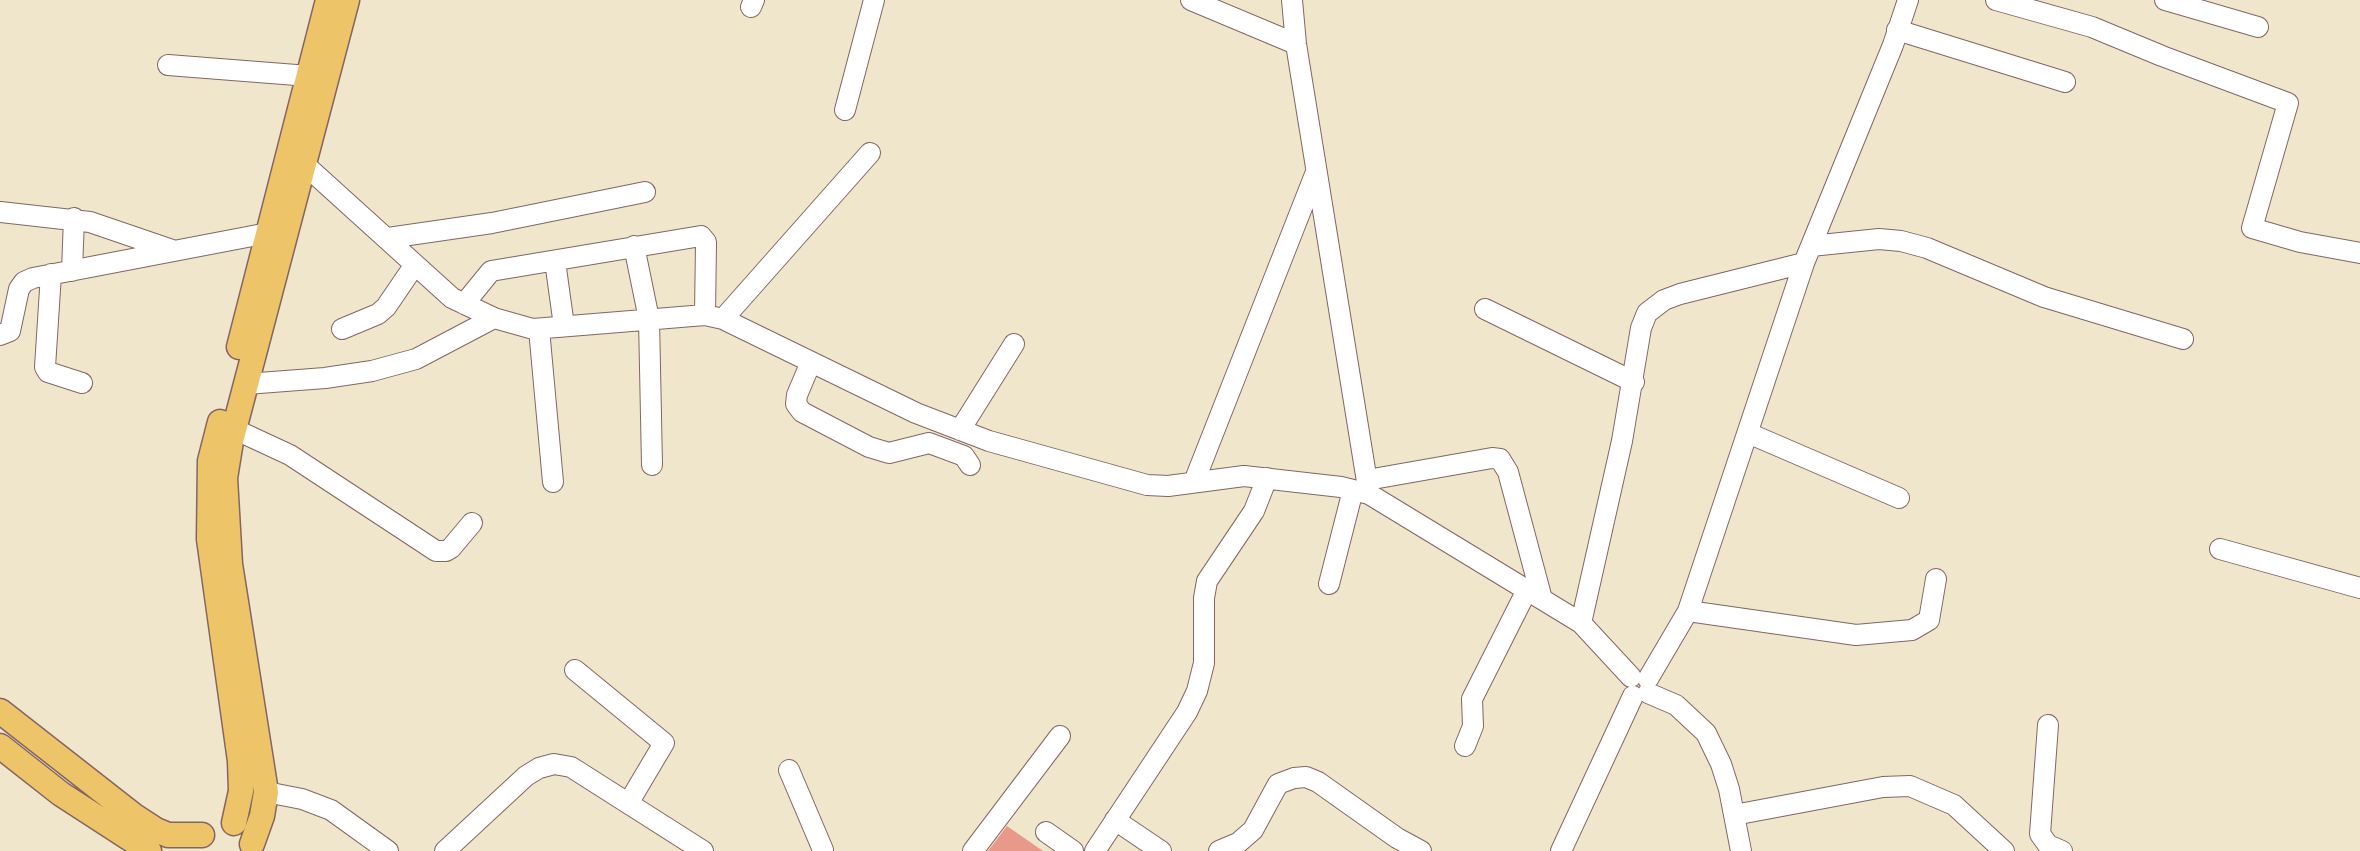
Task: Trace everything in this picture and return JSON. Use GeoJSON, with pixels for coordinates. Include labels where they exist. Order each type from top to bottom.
{"type":"FeatureCollection","features":[{"type":"Feature","properties":{"kind":"main road"},"geometry":{"type":"LineString","coordinates":[[234,823],[241,791],[240,761],[209,539],[210,461],[328,0]]}},
{"type":"Feature","properties":{"kind":"main road"},"geometry":{"type":"LineString","coordinates":[[252,848],[262,816],[266,792],[230,564],[225,478],[234,429],[347,0]]}},
{"type":"Feature","properties":{"kind":"main road"},"geometry":{"type":"LineString","coordinates":[[0,711],[132,815],[156,830],[200,843],[216,823],[234,823],[249,834],[252,848]]}},
{"type":"Feature","properties":{"kind":"main road"},"geometry":{"type":"LineString","coordinates":[[0,746],[61,794],[149,851]]}},
{"type":"Feature","properties":{"kind":"street"},"geometry":{"type":"LineString","coordinates":[[845,110],[874,0]]}},
{"type":"Feature","properties":{"kind":"street"},"geometry":{"type":"LineString","coordinates":[[1191,0],[1296,44]]}},
{"type":"Feature","properties":{"kind":"street"},"geometry":{"type":"LineString","coordinates":[[1292,0],[1296,44],[1363,488],[1329,584]]}},
{"type":"Feature","properties":{"kind":"street"},"geometry":{"type":"LineString","coordinates":[[1561,851],[1640,686],[1688,611],[1807,254],[1908,0]]}},
{"type":"Feature","properties":{"kind":"street"},"geometry":{"type":"LineString","coordinates":[[1996,0],[2092,27],[2162,56],[2288,102],[2252,228],[2300,242],[2360,253]]}},
{"type":"Feature","properties":{"kind":"street"},"geometry":{"type":"LineString","coordinates":[[2165,0],[2258,27]]}},
{"type":"Feature","properties":{"kind":"street"},"geometry":{"type":"LineString","coordinates":[[1898,30],[2065,82]]}},
{"type":"Feature","properties":{"kind":"street"},"geometry":{"type":"LineString","coordinates":[[168,65],[309,76]]}},
{"type":"Feature","properties":{"kind":"street"},"geometry":{"type":"LineString","coordinates":[[714,317],[870,153]]}},
{"type":"Feature","properties":{"kind":"street"},"geometry":{"type":"LineString","coordinates":[[304,164],[452,298],[494,318],[539,329],[649,319],[714,317],[916,413],[989,441],[1147,485],[1244,476],[1363,488],[1492,458],[1500,459],[1508,472],[1535,595],[1472,699],[1473,726],[1465,746]]}},
{"type":"Feature","properties":{"kind":"street"},"geometry":{"type":"LineString","coordinates":[[1194,482],[1316,171]]}},
{"type":"Feature","properties":{"kind":"street"},"geometry":{"type":"LineString","coordinates":[[388,238],[492,223],[645,192]]}},
{"type":"Feature","properties":{"kind":"street"},"geometry":{"type":"LineString","coordinates":[[0,212],[74,218],[173,251]]}},
{"type":"Feature","properties":{"kind":"street"},"geometry":{"type":"LineString","coordinates":[[72,271],[74,218]]}},
{"type":"Feature","properties":{"kind":"street"},"geometry":{"type":"LineString","coordinates":[[0,335],[10,331],[19,289],[24,282],[51,274],[268,233]]}},
{"type":"Feature","properties":{"kind":"street"},"geometry":{"type":"LineString","coordinates":[[464,304],[491,271],[634,246],[704,237],[714,317]]}},
{"type":"Feature","properties":{"kind":"street"},"geometry":{"type":"LineString","coordinates":[[1581,623],[1634,382],[1641,328],[1647,313],[1664,300],[1807,254],[1879,239],[1901,241],[1927,248],[2044,297],[2183,339]]}},
{"type":"Feature","properties":{"kind":"street"},"geometry":{"type":"LineString","coordinates":[[634,246],[649,319],[652,465]]}},
{"type":"Feature","properties":{"kind":"street"},"geometry":{"type":"LineString","coordinates":[[555,261],[564,326]]}},
{"type":"Feature","properties":{"kind":"street"},"geometry":{"type":"LineString","coordinates":[[342,329],[378,314],[386,307],[414,266]]}},
{"type":"Feature","properties":{"kind":"street"},"geometry":{"type":"LineString","coordinates":[[51,274],[45,367],[48,372],[82,383]]}},
{"type":"Feature","properties":{"kind":"street"},"geometry":{"type":"LineString","coordinates":[[1485,309],[1634,382]]}},
{"type":"Feature","properties":{"kind":"street"},"geometry":{"type":"LineString","coordinates":[[246,384],[325,378],[394,365],[416,359],[494,318]]}},
{"type":"Feature","properties":{"kind":"street"},"geometry":{"type":"LineString","coordinates":[[539,329],[553,482]]}},
{"type":"Feature","properties":{"kind":"street"},"geometry":{"type":"LineString","coordinates":[[960,430],[1014,344]]}},
{"type":"Feature","properties":{"kind":"street"},"geometry":{"type":"LineString","coordinates":[[811,362],[797,395],[796,404],[802,412],[869,447],[889,453],[929,443],[964,456],[970,465]]}},
{"type":"Feature","properties":{"kind":"street"},"geometry":{"type":"LineString","coordinates":[[234,429],[290,455],[436,551],[446,551],[451,548],[472,523]]}},
{"type":"Feature","properties":{"kind":"street"},"geometry":{"type":"LineString","coordinates":[[1748,433],[1899,498]]}},
{"type":"Feature","properties":{"kind":"street"},"geometry":{"type":"LineString","coordinates":[[1095,851],[1186,712],[1197,690],[1204,663],[1204,598],[1207,581],[1254,511],[1267,478]]}},
{"type":"Feature","properties":{"kind":"street"},"geometry":{"type":"LineString","coordinates":[[1363,488],[1581,623],[1640,686],[1676,705],[1706,733],[1721,764],[1741,851]]}},
{"type":"Feature","properties":{"kind":"street"},"geometry":{"type":"LineString","coordinates":[[2220,549],[2360,588]]}},
{"type":"Feature","properties":{"kind":"street"},"geometry":{"type":"LineString","coordinates":[[1688,611],[1856,635],[1912,630],[1929,620],[1936,579]]}},
{"type":"Feature","properties":{"kind":"street"},"geometry":{"type":"LineString","coordinates":[[575,670],[664,743],[629,802]]}},
{"type":"Feature","properties":{"kind":"street"},"geometry":{"type":"LineString","coordinates":[[2048,726],[2040,834],[2048,845],[2062,851]]}},
{"type":"Feature","properties":{"kind":"street"},"geometry":{"type":"LineString","coordinates":[[973,851],[1060,736]]}},
{"type":"Feature","properties":{"kind":"street"},"geometry":{"type":"LineString","coordinates":[[445,851],[539,768],[554,764],[571,767],[703,851]]}},
{"type":"Feature","properties":{"kind":"street"},"geometry":{"type":"LineString","coordinates":[[789,771],[825,851]]}},
{"type":"Feature","properties":{"kind":"street"},"geometry":{"type":"LineString","coordinates":[[1219,851],[1238,843],[1253,830],[1278,784],[1294,778],[1306,777],[1318,782],[1397,838],[1421,851]]}},
{"type":"Feature","properties":{"kind":"street"},"geometry":{"type":"LineString","coordinates":[[1734,815],[1883,787],[1910,786],[1954,805],[2004,851]]}},
{"type":"Feature","properties":{"kind":"street"},"geometry":{"type":"LineString","coordinates":[[266,792],[302,799],[331,810],[388,851]]}},
{"type":"Feature","properties":{"kind":"street"},"geometry":{"type":"LineString","coordinates":[[1115,820],[1161,851]]}},
{"type":"Feature","properties":{"kind":"street"},"geometry":{"type":"LineString","coordinates":[[1046,831],[1073,851]]}},
{"type":"Feature","properties":{"kind":"building"},"geometry":{"type":"Polygon","coordinates":[[[1007,826],[1043,851],[988,851],[1007,826]]]}}]}
